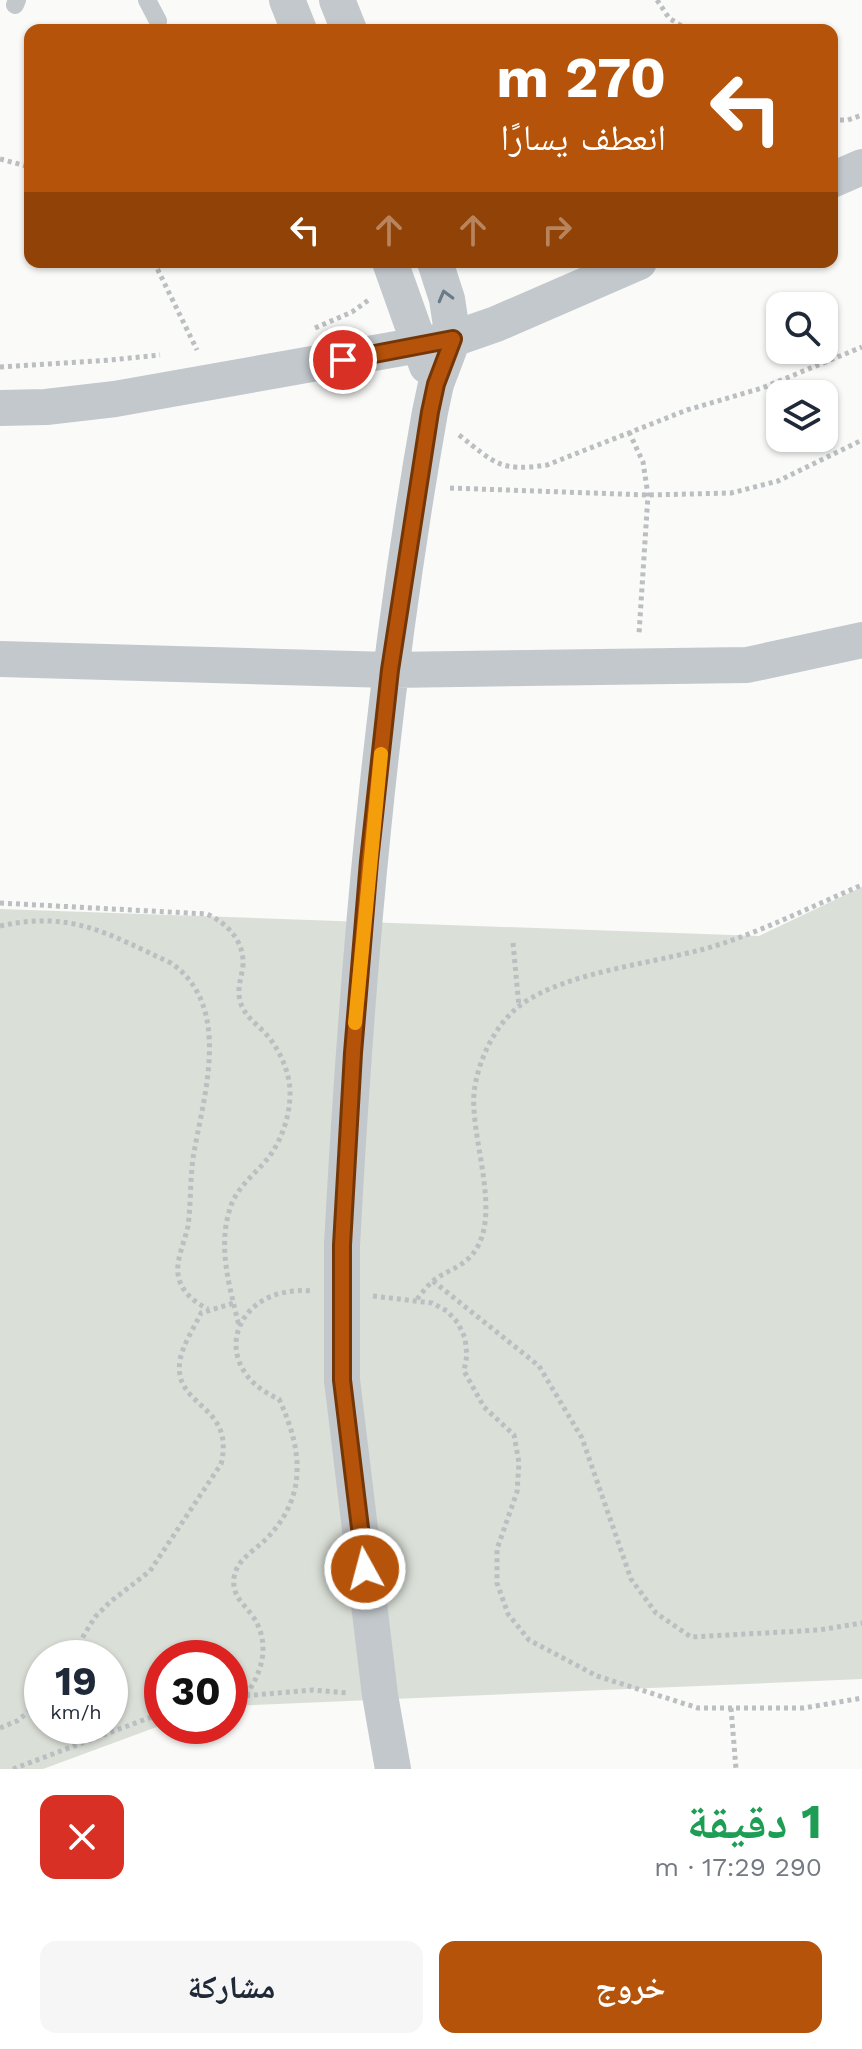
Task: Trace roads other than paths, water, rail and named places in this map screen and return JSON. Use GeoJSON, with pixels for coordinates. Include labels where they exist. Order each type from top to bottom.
{"type":"FeatureCollection","features":[{"type":"Feature","properties":{"kind":"street"},"geometry":{"type":"LineString","coordinates":[[287,0],[297,24]]}},
{"type":"Feature","properties":{"kind":"street"},"geometry":{"type":"LineString","coordinates":[[337,0],[347,24]]}},
{"type":"Feature","properties":{"kind":"street"},"geometry":{"type":"LineString","coordinates":[[838,177],[862,167]]}},
{"type":"Feature","properties":{"kind":"street"},"geometry":{"type":"LineString","coordinates":[[393,1769],[380,1695],[342,1380],[342,1245],[365,906],[390,670],[433,398],[436,343],[447,299],[437,268]]}},
{"type":"Feature","properties":{"kind":"street"},"geometry":{"type":"LineString","coordinates":[[0,408],[46,407],[115,399],[436,343],[496,324],[625,268]]}},
{"type":"Feature","properties":{"kind":"street"},"geometry":{"type":"LineString","coordinates":[[393,271],[436,343]]}},
{"type":"Feature","properties":{"kind":"street"},"geometry":{"type":"LineString","coordinates":[[0,659],[390,670],[747,665],[862,640]]}},
{"type":"Feature","properties":{"kind":"lane"},"geometry":{"type":"LineString","coordinates":[[147,0],[158,21]]}}]}
